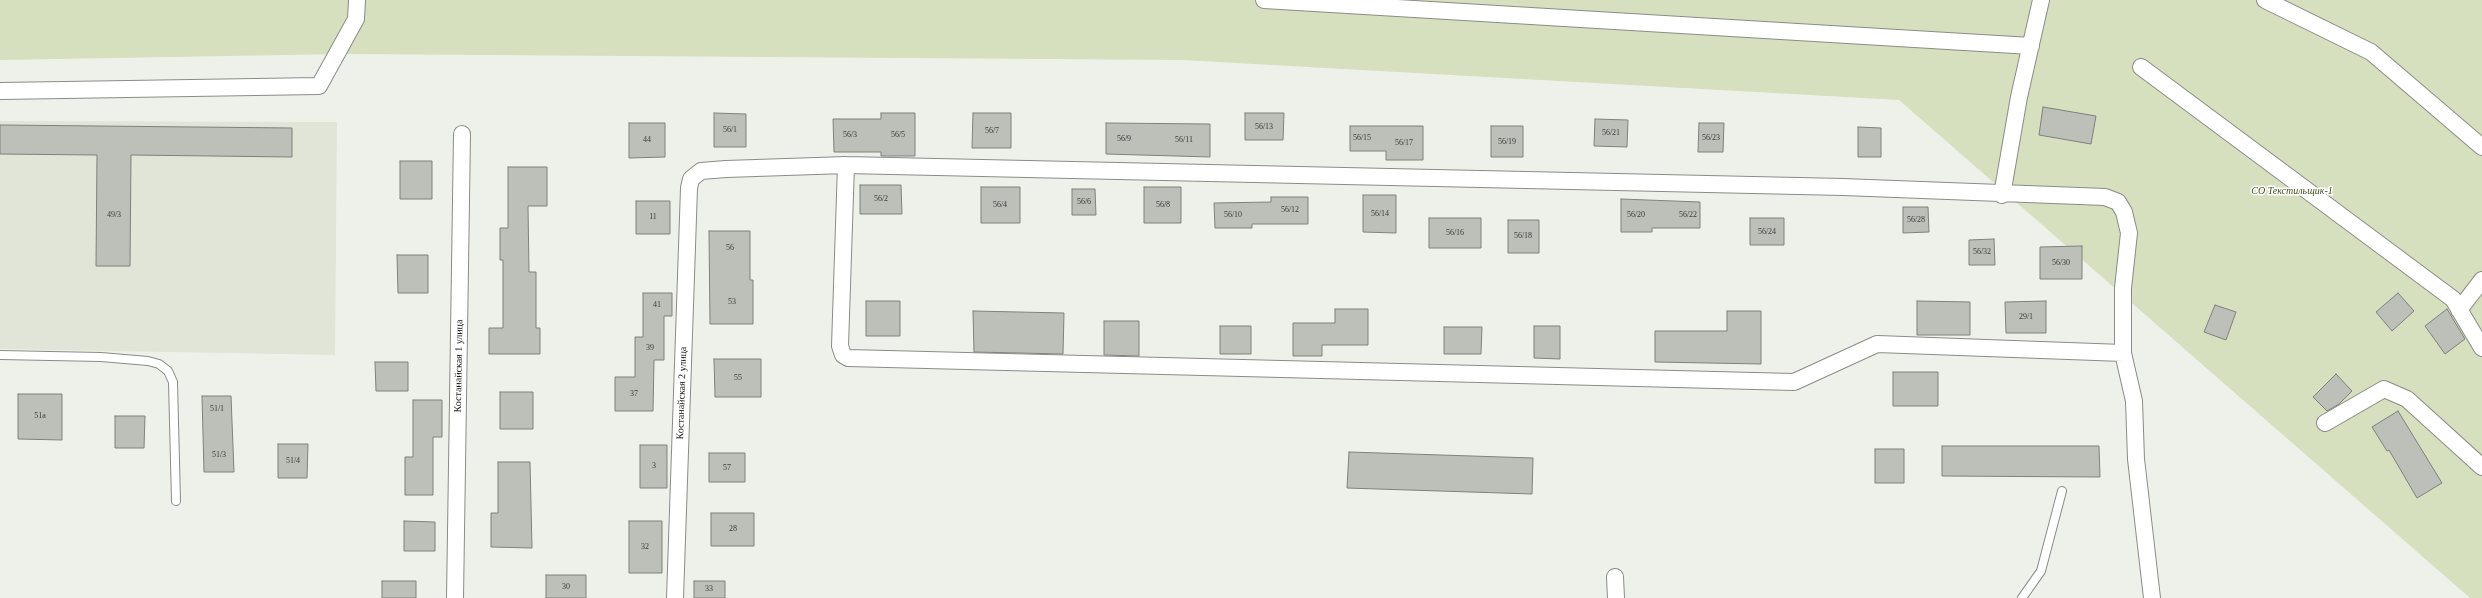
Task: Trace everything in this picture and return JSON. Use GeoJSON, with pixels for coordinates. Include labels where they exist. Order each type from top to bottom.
{"type":"FeatureCollection","features":[{"type":"Feature","properties":{"kind":"street"},"geometry":{"type":"LineString","coordinates":[[0,92],[319,86],[356,19],[357,0]]}},
{"type":"Feature","properties":{"kind":"street"},"geometry":{"type":"LineString","coordinates":[[1264,0],[2031,46]]}},
{"type":"Feature","properties":{"kind":"street"},"geometry":{"type":"LineString","coordinates":[[2002,195],[2019,97],[2041,0]]}},
{"type":"Feature","properties":{"kind":"street"},"geometry":{"type":"LineString","coordinates":[[2265,0],[2371,52],[2482,147]]}},
{"type":"Feature","properties":{"kind":"street"},"geometry":{"type":"LineString","coordinates":[[2141,67],[2453,299],[2482,348]]}},
{"type":"Feature","properties":{"kind":"street","name":"Костанайская 1 улица"},"geometry":{"type":"LineString","coordinates":[[455,598],[462,134]]}},
{"type":"Feature","properties":{"kind":"street"},"geometry":{"type":"LineString","coordinates":[[2123,353],[1877,344],[1794,382],[848,358],[843,355],[840,346],[846,165],[1843,187],[2002,195],[2083,195],[2105,197],[2118,202],[2124,212],[2129,233],[2123,288],[2123,353],[2134,401],[2136,459],[2152,598]]}},
{"type":"Feature","properties":{"kind":"street","name":"Костанайская 2 улица"},"geometry":{"type":"LineString","coordinates":[[675,598],[688,188],[691,179],[701,171],[846,165]]}},
{"type":"Feature","properties":{"kind":"street"},"geometry":{"type":"LineString","coordinates":[[2459,310],[2482,280]]}},
{"type":"Feature","properties":{"kind":"street"},"geometry":{"type":"LineString","coordinates":[[2325,423],[2384,388],[2407,399],[2482,467]]}},
{"type":"Feature","properties":{"kind":"street"},"geometry":{"type":"LineString","coordinates":[[1616,577],[1616,598]]}},
{"type":"Feature","properties":{"kind":"lane"},"geometry":{"type":"LineString","coordinates":[[0,355],[101,357],[148,361],[159,364],[168,371],[173,382],[176,501]]}},
{"type":"Feature","properties":{"kind":"lane"},"geometry":{"type":"LineString","coordinates":[[2022,598],[2041,571],[2062,491]]}},
{"type":"Feature","properties":{"kind":"shaded area"},"geometry":{"type":"Polygon","coordinates":[[[0,121],[337,122],[335,355],[0,349],[0,121]]]}},
{"type":"Feature","properties":{"kind":"green space","name":"СО Текстильщик-1"},"geometry":{"type":"Polygon","coordinates":[[[0,0],[2482,0],[2482,598],[2470,598],[1899,100],[1182,60],[346,54],[0,60],[0,0]]]}},
{"type":"Feature","properties":{"kind":"building"},"geometry":{"type":"Polygon","coordinates":[[[2043,107],[2096,116],[2091,144],[2039,135],[2043,107]]]}},
{"type":"Feature","properties":{"kind":"building"},"geometry":{"type":"Polygon","coordinates":[[[714,113],[746,114],[746,147],[714,147],[714,113]]]}},
{"type":"Feature","properties":{"kind":"building"},"geometry":{"type":"Polygon","coordinates":[[[881,113],[915,113],[915,156],[881,156],[881,152],[834,152],[833,119],[881,119],[881,113]]]}},
{"type":"Feature","properties":{"kind":"building"},"geometry":{"type":"Polygon","coordinates":[[[973,113],[1011,113],[1011,148],[972,148],[973,113]]]}},
{"type":"Feature","properties":{"kind":"building"},"geometry":{"type":"Polygon","coordinates":[[[1245,113],[1284,113],[1283,140],[1245,140],[1245,113]]]}},
{"type":"Feature","properties":{"kind":"building"},"geometry":{"type":"Polygon","coordinates":[[[1595,119],[1628,120],[1627,147],[1594,146],[1595,119]]]}},
{"type":"Feature","properties":{"kind":"building"},"geometry":{"type":"Polygon","coordinates":[[[629,123],[665,123],[665,157],[629,158],[629,123]]]}},
{"type":"Feature","properties":{"kind":"building"},"geometry":{"type":"Polygon","coordinates":[[[1106,123],[1210,124],[1210,157],[1106,154],[1106,123]]]}},
{"type":"Feature","properties":{"kind":"building"},"geometry":{"type":"Polygon","coordinates":[[[1699,123],[1724,123],[1723,152],[1698,152],[1699,123]]]}},
{"type":"Feature","properties":{"kind":"building"},"geometry":{"type":"Polygon","coordinates":[[[0,125],[292,128],[292,157],[131,155],[130,266],[96,266],[97,155],[0,154],[0,125]]]}},
{"type":"Feature","properties":{"kind":"building"},"geometry":{"type":"Polygon","coordinates":[[[1350,126],[1423,126],[1423,160],[1386,160],[1386,151],[1350,151],[1350,126]]]}},
{"type":"Feature","properties":{"kind":"building"},"geometry":{"type":"Polygon","coordinates":[[[1491,126],[1523,126],[1523,157],[1491,157],[1491,126]]]}},
{"type":"Feature","properties":{"kind":"building"},"geometry":{"type":"Polygon","coordinates":[[[1858,127],[1881,128],[1881,157],[1858,157],[1858,127]]]}},
{"type":"Feature","properties":{"kind":"building"},"geometry":{"type":"Polygon","coordinates":[[[400,161],[432,161],[432,199],[400,199],[400,161]]]}},
{"type":"Feature","properties":{"kind":"building"},"geometry":{"type":"Polygon","coordinates":[[[508,167],[547,167],[547,206],[528,206],[529,272],[536,272],[536,328],[540,328],[540,354],[489,354],[489,328],[503,328],[503,260],[500,260],[500,228],[508,228],[508,167]]]}},
{"type":"Feature","properties":{"kind":"building"},"geometry":{"type":"Polygon","coordinates":[[[860,185],[901,185],[902,214],[860,214],[860,185]]]}},
{"type":"Feature","properties":{"kind":"building"},"geometry":{"type":"Polygon","coordinates":[[[981,187],[1020,187],[1020,223],[981,223],[981,187]]]}},
{"type":"Feature","properties":{"kind":"building"},"geometry":{"type":"Polygon","coordinates":[[[1144,187],[1181,187],[1181,223],[1144,223],[1144,187]]]}},
{"type":"Feature","properties":{"kind":"building"},"geometry":{"type":"Polygon","coordinates":[[[1072,189],[1095,189],[1096,215],[1072,215],[1072,189]]]}},
{"type":"Feature","properties":{"kind":"building"},"geometry":{"type":"Polygon","coordinates":[[[1363,195],[1396,195],[1396,233],[1363,232],[1363,195]]]}},
{"type":"Feature","properties":{"kind":"building"},"geometry":{"type":"Polygon","coordinates":[[[1271,197],[1308,197],[1308,224],[1252,224],[1252,228],[1215,228],[1214,203],[1271,202],[1271,197]]]}},
{"type":"Feature","properties":{"kind":"building"},"geometry":{"type":"Polygon","coordinates":[[[1621,199],[1700,202],[1700,228],[1652,228],[1652,232],[1621,232],[1621,199]]]}},
{"type":"Feature","properties":{"kind":"building"},"geometry":{"type":"Polygon","coordinates":[[[636,201],[670,201],[670,234],[636,234],[636,201]]]}},
{"type":"Feature","properties":{"kind":"building"},"geometry":{"type":"Polygon","coordinates":[[[1903,207],[1928,207],[1929,232],[1903,233],[1903,207]]]}},
{"type":"Feature","properties":{"kind":"building"},"geometry":{"type":"Polygon","coordinates":[[[1429,218],[1481,218],[1481,248],[1429,248],[1429,218]]]}},
{"type":"Feature","properties":{"kind":"building"},"geometry":{"type":"Polygon","coordinates":[[[1750,218],[1784,218],[1784,245],[1750,245],[1750,218]]]}},
{"type":"Feature","properties":{"kind":"building"},"geometry":{"type":"Polygon","coordinates":[[[1508,220],[1539,220],[1539,253],[1508,253],[1508,220]]]}},
{"type":"Feature","properties":{"kind":"building"},"geometry":{"type":"Polygon","coordinates":[[[709,231],[750,231],[750,280],[753,280],[753,324],[710,324],[709,231]]]}},
{"type":"Feature","properties":{"kind":"building"},"geometry":{"type":"Polygon","coordinates":[[[1994,239],[1995,265],[1969,265],[1969,240],[1994,239]]]}},
{"type":"Feature","properties":{"kind":"building"},"geometry":{"type":"Polygon","coordinates":[[[2082,246],[2082,279],[2040,279],[2040,247],[2082,246]]]}},
{"type":"Feature","properties":{"kind":"building"},"geometry":{"type":"Polygon","coordinates":[[[397,255],[428,255],[428,293],[398,293],[397,255]]]}},
{"type":"Feature","properties":{"kind":"building"},"geometry":{"type":"Polygon","coordinates":[[[643,293],[672,293],[672,316],[664,316],[664,360],[654,360],[653,411],[615,411],[615,377],[635,377],[635,337],[643,337],[643,293]]]}},
{"type":"Feature","properties":{"kind":"building"},"geometry":{"type":"Polygon","coordinates":[[[2398,293],[2414,311],[2392,331],[2376,312],[2398,293]]]}},
{"type":"Feature","properties":{"kind":"building"},"geometry":{"type":"Polygon","coordinates":[[[866,301],[900,301],[900,336],[866,336],[866,301]]]}},
{"type":"Feature","properties":{"kind":"building"},"geometry":{"type":"Polygon","coordinates":[[[1917,301],[1970,302],[1970,335],[1917,335],[1917,301]]]}},
{"type":"Feature","properties":{"kind":"building"},"geometry":{"type":"Polygon","coordinates":[[[2046,301],[2046,333],[2006,333],[2005,302],[2046,301]]]}},
{"type":"Feature","properties":{"kind":"building"},"geometry":{"type":"Polygon","coordinates":[[[2215,305],[2236,312],[2226,340],[2204,332],[2215,305]]]}},
{"type":"Feature","properties":{"kind":"building"},"geometry":{"type":"Polygon","coordinates":[[[1335,309],[1368,309],[1368,345],[1322,345],[1322,356],[1293,356],[1293,323],[1335,323],[1335,309]]]}},
{"type":"Feature","properties":{"kind":"building"},"geometry":{"type":"Polygon","coordinates":[[[2447,309],[2465,339],[2445,354],[2425,326],[2447,309]]]}},
{"type":"Feature","properties":{"kind":"building"},"geometry":{"type":"Polygon","coordinates":[[[973,311],[1064,313],[1063,354],[974,352],[973,311]]]}},
{"type":"Feature","properties":{"kind":"building"},"geometry":{"type":"Polygon","coordinates":[[[1727,311],[1761,311],[1761,364],[1655,362],[1655,331],[1727,331],[1727,311]]]}},
{"type":"Feature","properties":{"kind":"building"},"geometry":{"type":"Polygon","coordinates":[[[1104,321],[1139,321],[1139,356],[1104,355],[1104,321]]]}},
{"type":"Feature","properties":{"kind":"building"},"geometry":{"type":"Polygon","coordinates":[[[1220,326],[1251,326],[1251,354],[1220,354],[1220,326]]]}},
{"type":"Feature","properties":{"kind":"building"},"geometry":{"type":"Polygon","coordinates":[[[1534,326],[1560,326],[1560,359],[1534,358],[1534,326]]]}},
{"type":"Feature","properties":{"kind":"building"},"geometry":{"type":"Polygon","coordinates":[[[1444,327],[1482,327],[1481,354],[1444,354],[1444,327]]]}},
{"type":"Feature","properties":{"kind":"building"},"geometry":{"type":"Polygon","coordinates":[[[714,359],[761,359],[761,397],[715,397],[714,359]]]}},
{"type":"Feature","properties":{"kind":"building"},"geometry":{"type":"Polygon","coordinates":[[[375,362],[408,362],[408,391],[376,391],[375,362]]]}},
{"type":"Feature","properties":{"kind":"building"},"geometry":{"type":"Polygon","coordinates":[[[1893,372],[1938,372],[1938,406],[1893,406],[1893,372]]]}},
{"type":"Feature","properties":{"kind":"building"},"geometry":{"type":"Polygon","coordinates":[[[2336,374],[2352,391],[2339,404],[2327,411],[2313,397],[2336,374]]]}},
{"type":"Feature","properties":{"kind":"building"},"geometry":{"type":"Polygon","coordinates":[[[500,392],[533,392],[533,429],[500,429],[500,392]]]}},
{"type":"Feature","properties":{"kind":"building"},"geometry":{"type":"Polygon","coordinates":[[[18,394],[62,394],[62,440],[18,439],[18,394]]]}},
{"type":"Feature","properties":{"kind":"building"},"geometry":{"type":"Polygon","coordinates":[[[202,396],[231,396],[234,472],[204,472],[202,396]]]}},
{"type":"Feature","properties":{"kind":"building"},"geometry":{"type":"Polygon","coordinates":[[[413,400],[442,400],[442,437],[433,437],[433,495],[405,495],[405,457],[413,457],[413,400]]]}},
{"type":"Feature","properties":{"kind":"building"},"geometry":{"type":"Polygon","coordinates":[[[2398,411],[2442,483],[2417,498],[2389,450],[2387,451],[2372,427],[2398,411]]]}},
{"type":"Feature","properties":{"kind":"building"},"geometry":{"type":"Polygon","coordinates":[[[115,416],[145,416],[144,448],[115,448],[115,416]]]}},
{"type":"Feature","properties":{"kind":"building"},"geometry":{"type":"Polygon","coordinates":[[[278,444],[308,444],[307,478],[278,478],[278,444]]]}},
{"type":"Feature","properties":{"kind":"building"},"geometry":{"type":"Polygon","coordinates":[[[640,445],[667,445],[667,488],[640,488],[640,445]]]}},
{"type":"Feature","properties":{"kind":"building"},"geometry":{"type":"Polygon","coordinates":[[[1942,446],[2099,446],[2100,477],[1942,476],[1942,446]]]}},
{"type":"Feature","properties":{"kind":"building"},"geometry":{"type":"Polygon","coordinates":[[[1875,449],[1904,449],[1904,483],[1875,483],[1875,449]]]}},
{"type":"Feature","properties":{"kind":"building"},"geometry":{"type":"Polygon","coordinates":[[[1349,452],[1533,458],[1532,494],[1347,488],[1349,452]]]}},
{"type":"Feature","properties":{"kind":"building"},"geometry":{"type":"Polygon","coordinates":[[[709,453],[745,453],[745,482],[709,482],[709,453]]]}},
{"type":"Feature","properties":{"kind":"building"},"geometry":{"type":"Polygon","coordinates":[[[498,462],[530,462],[532,548],[491,547],[491,513],[498,513],[498,462]]]}},
{"type":"Feature","properties":{"kind":"building"},"geometry":{"type":"Polygon","coordinates":[[[711,513],[754,513],[754,546],[711,546],[711,513]]]}},
{"type":"Feature","properties":{"kind":"building"},"geometry":{"type":"Polygon","coordinates":[[[404,521],[435,522],[435,551],[404,551],[404,521]]]}},
{"type":"Feature","properties":{"kind":"building"},"geometry":{"type":"Polygon","coordinates":[[[629,521],[662,521],[662,573],[629,573],[629,521]]]}},
{"type":"Feature","properties":{"kind":"building"},"geometry":{"type":"Polygon","coordinates":[[[546,575],[586,575],[586,598],[546,598],[546,575]]]}},
{"type":"Feature","properties":{"kind":"building"},"geometry":{"type":"Polygon","coordinates":[[[382,581],[416,581],[416,598],[382,598],[382,581]]]}},
{"type":"Feature","properties":{"kind":"building"},"geometry":{"type":"Polygon","coordinates":[[[694,581],[725,581],[725,598],[694,598],[694,581]]]}}]}
